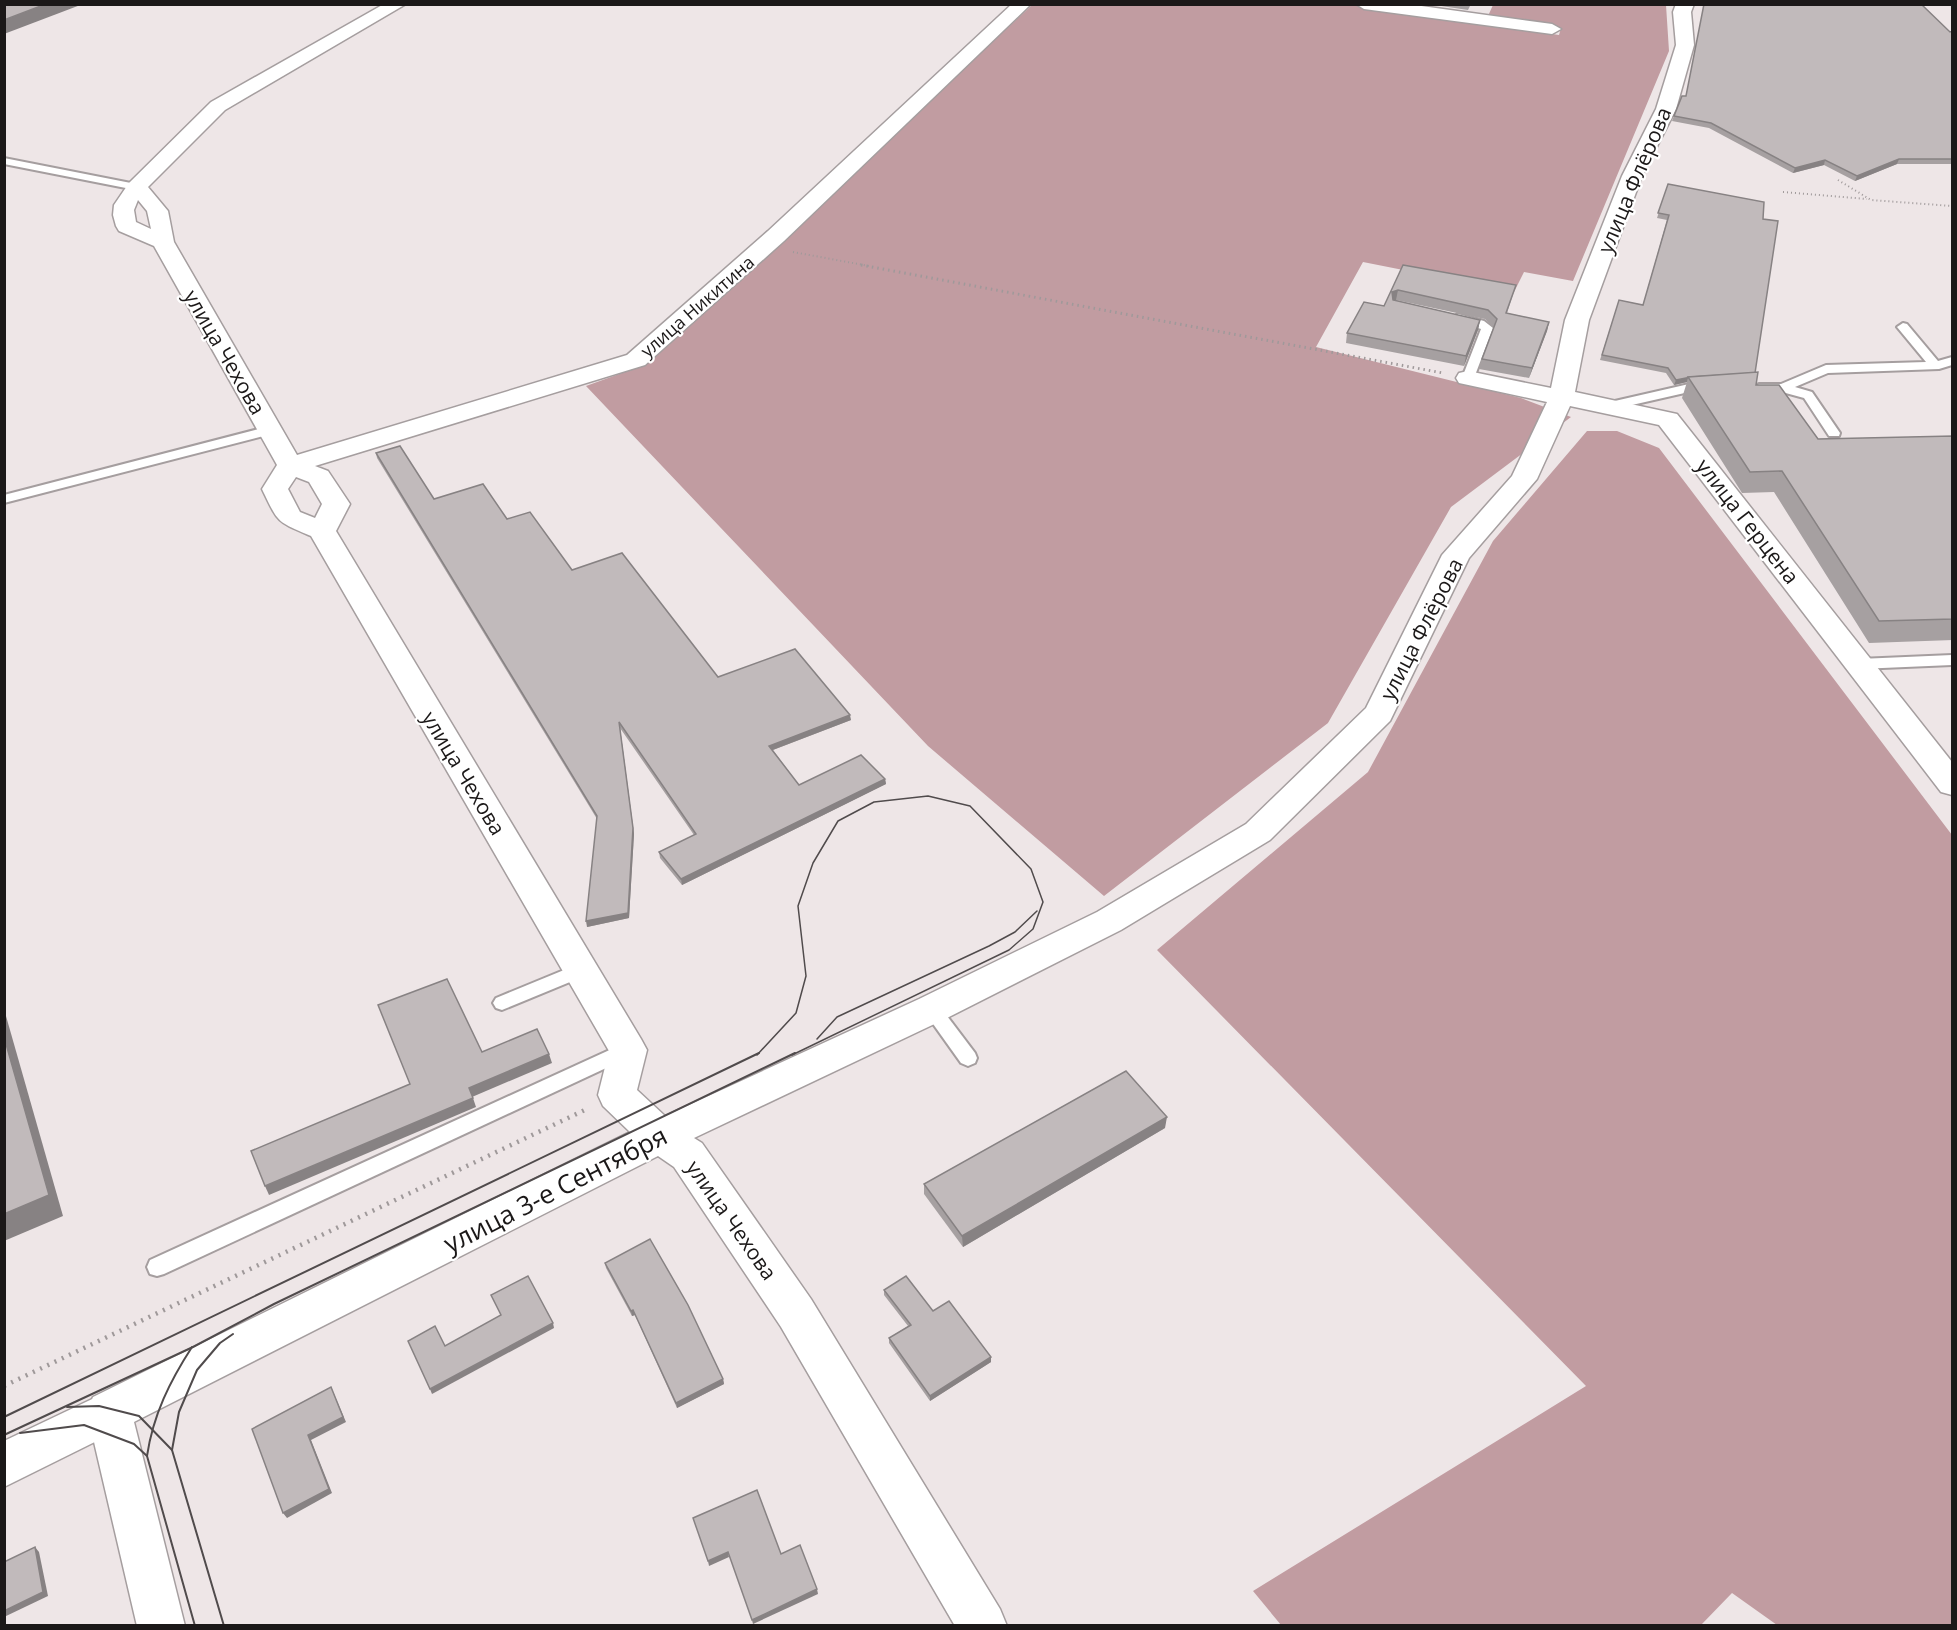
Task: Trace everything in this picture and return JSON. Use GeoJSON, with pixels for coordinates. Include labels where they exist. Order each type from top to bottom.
{"type":"FeatureCollection","features":[{"type":"Feature","properties":{"kind":"street"},"geometry":{"type":"LineString","coordinates":[[136,187],[218,106],[398,4]]}},
{"type":"Feature","properties":{"kind":"street","name":"улица Никитина"},"geometry":{"type":"LineString","coordinates":[[290,465],[636,360],[765,246],[1023,4]]}},
{"type":"Feature","properties":{"kind":"street"},"geometry":{"type":"LineString","coordinates":[[1364,4],[1552,29]]}},
{"type":"Feature","properties":{"kind":"street","name":"улица Флёрова"},"geometry":{"type":"LineString","coordinates":[[1108,921],[1258,832],[1378,714],[1456,555],[1524,479],[1562,396],[1577,320],[1632,176],[1666,110],[1685,45],[1682,12],[1685,4]]}},
{"type":"Feature","properties":{"kind":"street","name":"улица Чехова"},"geometry":{"type":"LineString","coordinates":[[136,187],[152,200],[163,221],[163,242],[290,465],[319,477],[336,504],[322,531],[628,1050]]}},
{"type":"Feature","properties":{"kind":"street","name":"улица Герцена"},"geometry":{"type":"LineString","coordinates":[[1468,378],[1668,419],[1953,784]]}},
{"type":"Feature","properties":{"kind":"street","name":"улица 3-е Сентября"},"geometry":{"type":"LineString","coordinates":[[4,1465],[660,1136],[932,1009],[1108,921]]}},
{"type":"Feature","properties":{"kind":"street"},"geometry":{"type":"LineString","coordinates":[[617,1095],[628,1050]]}},
{"type":"Feature","properties":{"kind":"street","name":"улица Чехова"},"geometry":{"type":"LineString","coordinates":[[617,1095],[660,1136],[688,1155],[796,1313],[983,1626]]}},
{"type":"Feature","properties":{"kind":"street"},"geometry":{"type":"LineString","coordinates":[[109,1412],[161,1626]]}},
{"type":"Feature","properties":{"kind":"lane"},"geometry":{"type":"LineString","coordinates":[[4,161],[136,187]]}},
{"type":"Feature","properties":{"kind":"lane"},"geometry":{"type":"LineString","coordinates":[[1448,316],[1480,322],[1487,328],[1468,378]]}},
{"type":"Feature","properties":{"kind":"lane"},"geometry":{"type":"LineString","coordinates":[[1904,327],[1935,365]]}},
{"type":"Feature","properties":{"kind":"lane"},"geometry":{"type":"LineString","coordinates":[[1783,388],[1826,369],[1935,365],[1953,361]]}},
{"type":"Feature","properties":{"kind":"lane"},"geometry":{"type":"LineString","coordinates":[[1610,406],[1689,388],[1724,388]]}},
{"type":"Feature","properties":{"kind":"lane"},"geometry":{"type":"LineString","coordinates":[[1747,388],[1783,388],[1808,395],[1834,433]]}},
{"type":"Feature","properties":{"kind":"lane"},"geometry":{"type":"LineString","coordinates":[[4,499],[270,430]]}},
{"type":"Feature","properties":{"kind":"lane"},"geometry":{"type":"LineString","coordinates":[[1859,664],[1953,660]]}},
{"type":"Feature","properties":{"kind":"lane"},"geometry":{"type":"LineString","coordinates":[[502,1003],[581,970]]}},
{"type":"Feature","properties":{"kind":"lane"},"geometry":{"type":"LineString","coordinates":[[932,1009],[968,1058]]}},
{"type":"Feature","properties":{"kind":"lane"},"geometry":{"type":"LineString","coordinates":[[157,1267],[628,1050]]}},
{"type":"Feature","properties":{"kind":"path"},"geometry":{"type":"LineString","coordinates":[[1838,180],[1871,200]]}},
{"type":"Feature","properties":{"kind":"path"},"geometry":{"type":"LineString","coordinates":[[1783,192],[1953,206]]}},
{"type":"Feature","properties":{"kind":"path"},"geometry":{"type":"LineString","coordinates":[[765,246],[1468,378]]}},
{"type":"Feature","properties":{"kind":"path"},"geometry":{"type":"LineString","coordinates":[[4,1386],[617,1095]]}},
{"type":"Feature","properties":{"kind":"shaded area"},"geometry":{"type":"Polygon","coordinates":[[[1349,4],[1559,35],[1561,28],[1488,16],[1493,5],[1666,5],[1669,51],[1573,281],[1524,272],[1514,292],[1363,262],[1316,347],[1521,398],[1571,417],[1451,507],[1328,723],[1104,896],[928,746],[586,386],[647,364],[1032,5],[1349,4]]]}},
{"type":"Feature","properties":{"kind":"shaded area"},"geometry":{"type":"Polygon","coordinates":[[[1587,431],[1617,431],[1659,448],[1952,835],[1952,1625],[1777,1625],[1732,1593],[1701,1625],[1281,1625],[1253,1591],[1586,1386],[1157,950],[1368,772],[1493,541],[1587,431]]]}},
{"type":"Feature","properties":{"kind":"building"},"geometry":{"type":"Polygon","coordinates":[[[4,4],[46,4],[4,20],[4,4]]]}},
{"type":"Feature","properties":{"kind":"building"},"geometry":{"type":"Polygon","coordinates":[[[1704,4],[1921,4],[1950,32],[1953,31],[1953,159],[1899,159],[1857,176],[1825,160],[1795,168],[1711,123],[1674,116],[1682,96],[1686,96],[1704,4]]]}},
{"type":"Feature","properties":{"kind":"building"},"geometry":{"type":"Polygon","coordinates":[[[1668,184],[1764,202],[1763,219],[1778,221],[1755,373],[1676,380],[1668,368],[1602,355],[1619,300],[1643,305],[1669,215],[1658,213],[1668,184]]]}},
{"type":"Feature","properties":{"kind":"building"},"geometry":{"type":"Polygon","coordinates":[[[1403,265],[1516,285],[1506,313],[1549,322],[1532,368],[1482,359],[1497,319],[1488,310],[1398,290],[1392,292],[1393,300],[1480,320],[1466,356],[1347,333],[1364,302],[1384,306],[1403,265]]]}},
{"type":"Feature","properties":{"kind":"building"},"geometry":{"type":"Polygon","coordinates":[[[1758,372],[1756,385],[1779,385],[1818,439],[1953,436],[1953,619],[1879,621],[1782,471],[1750,472],[1688,377],[1758,372]]]}},
{"type":"Feature","properties":{"kind":"building"},"geometry":{"type":"Polygon","coordinates":[[[400,446],[434,499],[483,484],[507,519],[530,512],[572,570],[622,553],[718,677],[795,649],[850,715],[769,746],[799,785],[861,755],[885,779],[681,879],[659,852],[696,834],[619,722],[633,828],[628,913],[586,921],[597,816],[376,453],[400,446]]]}},
{"type":"Feature","properties":{"kind":"building"},"geometry":{"type":"Polygon","coordinates":[[[447,979],[482,1052],[537,1029],[549,1054],[469,1088],[473,1098],[265,1186],[251,1151],[410,1084],[378,1005],[447,979]]]}},
{"type":"Feature","properties":{"kind":"building"},"geometry":{"type":"Polygon","coordinates":[[[4,1037],[49,1195],[4,1214],[4,1037]]]}},
{"type":"Feature","properties":{"kind":"building"},"geometry":{"type":"Polygon","coordinates":[[[1126,1071],[1167,1117],[962,1236],[924,1184],[1126,1071]]]}},
{"type":"Feature","properties":{"kind":"building"},"geometry":{"type":"Polygon","coordinates":[[[650,1239],[688,1305],[723,1379],[676,1403],[633,1310],[631,1311],[605,1263],[650,1239]]]}},
{"type":"Feature","properties":{"kind":"building"},"geometry":{"type":"Polygon","coordinates":[[[528,1276],[553,1323],[430,1389],[408,1341],[435,1326],[445,1346],[501,1315],[491,1295],[528,1276]]]}},
{"type":"Feature","properties":{"kind":"building"},"geometry":{"type":"Polygon","coordinates":[[[906,1276],[933,1311],[949,1301],[991,1357],[930,1396],[889,1338],[911,1325],[884,1290],[906,1276]]]}},
{"type":"Feature","properties":{"kind":"building"},"geometry":{"type":"Polygon","coordinates":[[[331,1387],[343,1417],[308,1435],[329,1489],[283,1513],[252,1429],[331,1387]]]}},
{"type":"Feature","properties":{"kind":"building"},"geometry":{"type":"Polygon","coordinates":[[[757,1490],[781,1554],[800,1545],[817,1589],[752,1620],[728,1552],[708,1561],[693,1518],[757,1490]]]}},
{"type":"Feature","properties":{"kind":"building"},"geometry":{"type":"Polygon","coordinates":[[[35,1547],[43,1592],[4,1611],[4,1562],[35,1547]]]}},
{"type":"Feature","properties":{"kind":"tram line"},"geometry":{"type":"LineString","coordinates":[[759,1053],[796,1013],[806,976],[798,906],[813,863],[838,821],[874,802],[928,796],[970,806],[1031,869],[1043,902],[1033,929],[1009,950],[792,1055]]}},
{"type":"Feature","properties":{"kind":"tram line"},"geometry":{"type":"LineString","coordinates":[[817,1039],[837,1017],[989,946],[1015,932],[1037,911]]}},
{"type":"Feature","properties":{"kind":"tram line"},"geometry":{"type":"LineString","coordinates":[[4,1417],[759,1053]]}},
{"type":"Feature","properties":{"kind":"tram line"},"geometry":{"type":"LineString","coordinates":[[192,1348],[274,1304],[795,1053]]}},
{"type":"Feature","properties":{"kind":"tram line"},"geometry":{"type":"LineString","coordinates":[[172,1450],[179,1412],[197,1370],[220,1343],[233,1334]]}},
{"type":"Feature","properties":{"kind":"tram line"},"geometry":{"type":"LineString","coordinates":[[4,1435],[192,1348]]}},
{"type":"Feature","properties":{"kind":"tram line"},"geometry":{"type":"LineString","coordinates":[[152,1430],[164,1399],[192,1348]]}},
{"type":"Feature","properties":{"kind":"tram line"},"geometry":{"type":"LineString","coordinates":[[67,1407],[99,1406],[139,1416],[152,1430]]}},
{"type":"Feature","properties":{"kind":"tram line"},"geometry":{"type":"LineString","coordinates":[[20,1433],[84,1425],[134,1444],[147,1456]]}},
{"type":"Feature","properties":{"kind":"tram line"},"geometry":{"type":"LineString","coordinates":[[147,1456],[152,1430]]}},
{"type":"Feature","properties":{"kind":"tram line"},"geometry":{"type":"LineString","coordinates":[[152,1430],[172,1450]]}},
{"type":"Feature","properties":{"kind":"tram line"},"geometry":{"type":"LineString","coordinates":[[172,1450],[224,1626]]}},
{"type":"Feature","properties":{"kind":"tram line"},"geometry":{"type":"LineString","coordinates":[[147,1456],[195,1626]]}}]}
